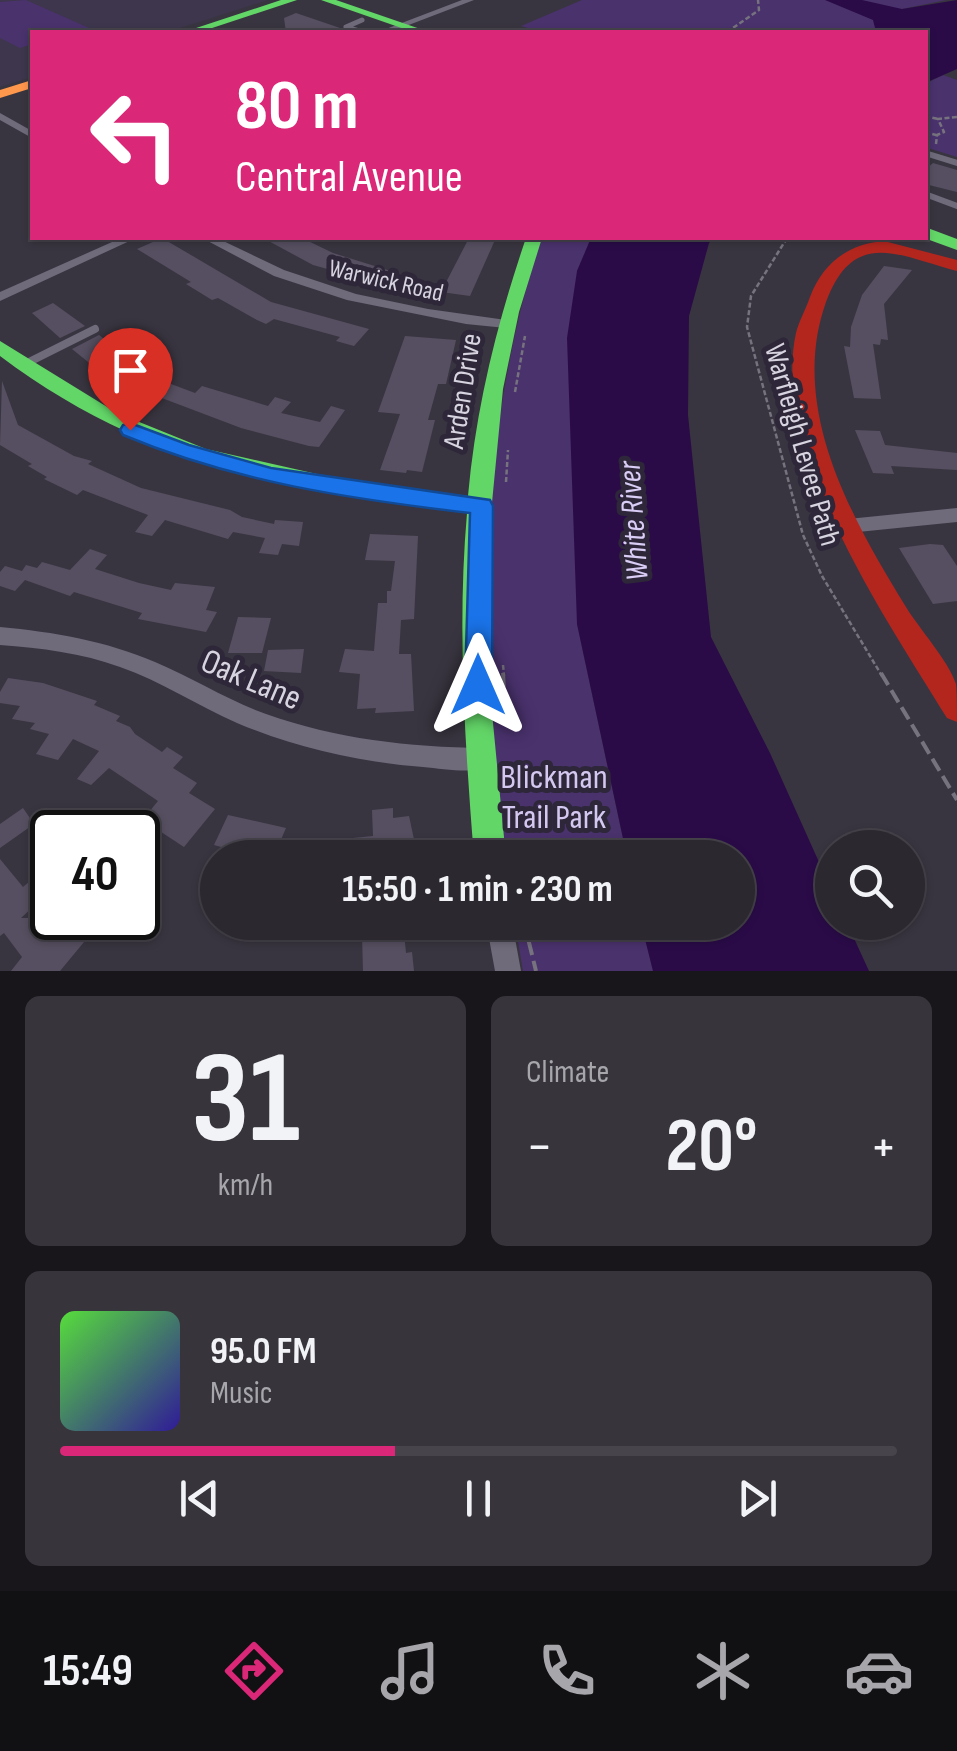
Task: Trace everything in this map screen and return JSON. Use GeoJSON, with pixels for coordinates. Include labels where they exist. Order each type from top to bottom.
{"type":"FeatureCollection","features":[{"type":"Feature","properties":{"kind":"street"},"geometry":{"type":"LineString","coordinates":[[208,30],[292,0]]}},
{"type":"Feature","properties":{"kind":"street"},"geometry":{"type":"LineString","coordinates":[[304,0],[362,26],[392,30]]}},
{"type":"Feature","properties":{"kind":"street"},"geometry":{"type":"LineString","coordinates":[[326,0],[398,30]]}},
{"type":"Feature","properties":{"kind":"street"},"geometry":{"type":"LineString","coordinates":[[402,30],[470,0]]}},
{"type":"Feature","properties":{"kind":"street"},"geometry":{"type":"LineString","coordinates":[[0,94],[30,85]]}},
{"type":"Feature","properties":{"kind":"street"},"geometry":{"type":"LineString","coordinates":[[0,116],[30,134]]}},
{"type":"Feature","properties":{"kind":"street"},"geometry":{"type":"LineString","coordinates":[[928,218],[957,229]]}},
{"type":"Feature","properties":{"kind":"street"},"geometry":{"type":"LineString","coordinates":[[928,233],[957,244]]}},
{"type":"Feature","properties":{"kind":"street"},"geometry":{"type":"LineString","coordinates":[[0,297],[126,240]]}},
{"type":"Feature","properties":{"kind":"street","name":"Warwick Road"},"geometry":{"type":"LineString","coordinates":[[212,240],[275,274],[338,296],[432,316],[516,325]]}},
{"type":"Feature","properties":{"kind":"street","name":"Arden Drive"},"geometry":{"type":"LineString","coordinates":[[489,840],[478,636],[482,506],[490,405],[516,325],[534,240]]}},
{"type":"Feature","properties":{"kind":"street"},"geometry":{"type":"LineString","coordinates":[[957,266],[901,248],[864,246],[841,257],[816,297],[804,347],[803,388],[818,457],[848,526],[957,708]]}},
{"type":"Feature","properties":{"kind":"street"},"geometry":{"type":"LineString","coordinates":[[0,348],[85,408],[182,451],[332,488],[482,506]]}},
{"type":"Feature","properties":{"kind":"street"},"geometry":{"type":"LineString","coordinates":[[848,526],[957,515]]}},
{"type":"Feature","properties":{"kind":"street","name":"Oak Lane"},"geometry":{"type":"LineString","coordinates":[[0,636],[45,639],[113,655],[216,704],[304,737],[412,760],[483,759]]}},
{"type":"Feature","properties":{"kind":"street"},"geometry":{"type":"LineString","coordinates":[[502,940],[508,971]]}},
{"type":"Feature","properties":{"kind":"lane"},"geometry":{"type":"LineString","coordinates":[[928,153],[957,163]]}},
{"type":"Feature","properties":{"kind":"lane"},"geometry":{"type":"LineString","coordinates":[[928,195],[957,206]]}},
{"type":"Feature","properties":{"kind":"lane"},"geometry":{"type":"LineString","coordinates":[[22,366],[95,329]]}},
{"type":"Feature","properties":{"kind":"path"},"geometry":{"type":"LineString","coordinates":[[730,30],[759,10],[758,0]]}},
{"type":"Feature","properties":{"kind":"path"},"geometry":{"type":"LineString","coordinates":[[928,117],[957,118]]}},
{"type":"Feature","properties":{"kind":"path"},"geometry":{"type":"LineString","coordinates":[[928,133],[944,132],[938,119]]}},
{"type":"Feature","properties":{"kind":"path"},"geometry":{"type":"LineString","coordinates":[[935,150],[940,146],[935,144],[937,135]]}},
{"type":"Feature","properties":{"kind":"path","name":"Warfleigh Levee Path"},"geometry":{"type":"LineString","coordinates":[[786,240],[751,296],[747,327],[780,461],[812,556],[957,800]]}},
{"type":"Feature","properties":{"kind":"path"},"geometry":{"type":"LineString","coordinates":[[514,398],[516,325]]}},
{"type":"Feature","properties":{"kind":"path"},"geometry":{"type":"LineString","coordinates":[[506,484],[508,451]]}},
{"type":"Feature","properties":{"kind":"path"},"geometry":{"type":"LineString","coordinates":[[502,650],[506,722]]}},
{"type":"Feature","properties":{"kind":"path"},"geometry":{"type":"LineString","coordinates":[[528,940],[536,971]]}},
{"type":"Feature","properties":{"kind":"shaded area"},"geometry":{"type":"Polygon","coordinates":[[[0,0],[268,0],[174,30],[30,30],[30,78],[0,87],[0,0]]]}},
{"type":"Feature","properties":{"kind":"green space"},"geometry":{"type":"Polygon","coordinates":[[[26,0],[89,28],[30,30],[30,45],[20,48],[0,38],[0,2],[26,0]]]}},
{"type":"Feature","properties":{"kind":"green space"},"geometry":{"type":"Polygon","coordinates":[[[582,0],[946,0],[873,20],[877,30],[534,30],[521,26],[582,0]]]}},
{"type":"Feature","properties":{"kind":"green space"},"geometry":{"type":"Polygon","coordinates":[[[943,75],[957,80],[957,157],[928,148],[928,82],[943,75]]]}},
{"type":"Feature","properties":{"kind":"green space","name":"Blickman Trail Park"},"geometry":{"type":"Polygon","coordinates":[[[540,240],[590,240],[577,271],[577,624],[623,840],[503,840],[488,678],[488,547],[497,442],[514,339],[540,240]]]}},
{"type":"Feature","properties":{"kind":"green space","name":"Blickman Trail Park"},"geometry":{"type":"Polygon","coordinates":[[[518,940],[645,940],[653,971],[523,971],[518,940]]]}},
{"type":"Feature","properties":{"kind":"water"},"geometry":{"type":"Polygon","coordinates":[[[825,0],[862,0],[902,9],[957,0],[957,69],[928,82],[928,30],[876,30],[873,20],[825,0]]]}},
{"type":"Feature","properties":{"kind":"water","name":"White River"},"geometry":{"type":"Polygon","coordinates":[[[590,240],[712,240],[689,316],[688,415],[711,637],[815,853],[815,940],[855,940],[869,971],[653,971],[645,940],[755,940],[755,840],[623,840],[577,624],[567,338],[577,271],[590,240]]]}},
{"type":"Feature","properties":{"kind":"building"},"geometry":{"type":"Polygon","coordinates":[[[296,13],[342,30],[286,30],[284,18],[296,13]]]}},
{"type":"Feature","properties":{"kind":"building"},"geometry":{"type":"Polygon","coordinates":[[[933,163],[957,170],[957,192],[928,185],[928,167],[933,163]]]}},
{"type":"Feature","properties":{"kind":"building"},"geometry":{"type":"Polygon","coordinates":[[[165,240],[271,302],[369,329],[354,346],[336,341],[340,337],[274,319],[266,324],[218,298],[212,300],[186,284],[191,282],[137,249],[165,240]]]}},
{"type":"Feature","properties":{"kind":"building"},"geometry":{"type":"Polygon","coordinates":[[[267,240],[306,240],[333,253],[397,273],[388,283],[313,265],[267,240]]]}},
{"type":"Feature","properties":{"kind":"building"},"geometry":{"type":"Polygon","coordinates":[[[468,240],[495,240],[470,296],[441,292],[468,240]]]}},
{"type":"Feature","properties":{"kind":"building"},"geometry":{"type":"Polygon","coordinates":[[[884,266],[912,270],[884,304],[888,340],[873,344],[881,399],[854,398],[844,346],[850,347],[851,327],[862,295],[884,266]]]}},
{"type":"Feature","properties":{"kind":"building"},"geometry":{"type":"Polygon","coordinates":[[[53,303],[85,326],[60,338],[32,313],[53,303]]]}},
{"type":"Feature","properties":{"kind":"building"},"geometry":{"type":"Polygon","coordinates":[[[123,334],[169,369],[155,378],[195,393],[202,386],[268,406],[275,397],[291,402],[281,413],[320,422],[331,406],[345,410],[319,447],[309,446],[241,428],[138,389],[111,370],[103,374],[72,349],[99,335],[108,342],[123,334]]]}},
{"type":"Feature","properties":{"kind":"building"},"geometry":{"type":"Polygon","coordinates":[[[405,336],[456,340],[446,384],[438,384],[428,420],[435,420],[422,472],[380,470],[400,414],[378,412],[405,336]]]}},
{"type":"Feature","properties":{"kind":"building"},"geometry":{"type":"Polygon","coordinates":[[[2,381],[18,425],[74,456],[92,461],[88,464],[141,488],[230,510],[242,517],[274,524],[275,520],[303,522],[299,546],[282,544],[278,555],[259,553],[265,538],[233,532],[228,539],[165,520],[152,536],[135,532],[148,515],[83,490],[77,495],[44,479],[47,477],[28,466],[32,464],[0,445],[2,381]]]}},
{"type":"Feature","properties":{"kind":"building"},"geometry":{"type":"Polygon","coordinates":[[[855,430],[880,431],[885,445],[957,453],[957,470],[891,466],[894,474],[873,473],[855,430]]]}},
{"type":"Feature","properties":{"kind":"building"},"geometry":{"type":"Polygon","coordinates":[[[370,534],[418,536],[414,619],[401,620],[399,654],[411,654],[414,711],[375,713],[376,708],[357,709],[360,674],[339,672],[345,649],[374,651],[378,603],[387,603],[387,591],[391,591],[395,561],[365,560],[370,534]]]}},
{"type":"Feature","properties":{"kind":"building"},"geometry":{"type":"Polygon","coordinates":[[[943,545],[957,566],[957,601],[933,604],[899,548],[943,545]]]}},
{"type":"Feature","properties":{"kind":"building"},"geometry":{"type":"Polygon","coordinates":[[[90,549],[107,555],[95,569],[139,583],[171,590],[175,583],[215,587],[206,610],[217,612],[206,632],[138,619],[142,613],[74,592],[70,596],[25,580],[15,591],[0,586],[0,572],[5,566],[22,571],[26,565],[37,568],[42,562],[70,570],[90,549]]]}},
{"type":"Feature","properties":{"kind":"building"},"geometry":{"type":"Polygon","coordinates":[[[238,617],[271,618],[262,653],[228,653],[238,617]]]}},
{"type":"Feature","properties":{"kind":"building"},"geometry":{"type":"Polygon","coordinates":[[[304,649],[301,673],[264,671],[268,650],[304,649]]]}},
{"type":"Feature","properties":{"kind":"building"},"geometry":{"type":"Polygon","coordinates":[[[8,678],[43,683],[97,701],[94,705],[120,716],[116,721],[162,752],[167,747],[183,757],[173,768],[197,783],[189,793],[215,809],[184,847],[160,831],[160,810],[151,810],[158,801],[109,768],[91,785],[77,779],[99,751],[73,739],[58,760],[36,754],[49,734],[30,729],[35,723],[12,719],[20,706],[0,703],[0,692],[8,678]]]}},
{"type":"Feature","properties":{"kind":"building"},"geometry":{"type":"Polygon","coordinates":[[[23,808],[30,818],[30,827],[0,848],[0,824],[23,808]]]}},
{"type":"Feature","properties":{"kind":"building"},"geometry":{"type":"Polygon","coordinates":[[[393,808],[393,818],[409,816],[414,840],[333,840],[373,836],[372,810],[393,808]]]}},
{"type":"Feature","properties":{"kind":"building"},"geometry":{"type":"Polygon","coordinates":[[[228,815],[286,828],[281,840],[216,840],[228,815]]]}},
{"type":"Feature","properties":{"kind":"building"},"geometry":{"type":"Polygon","coordinates":[[[0,859],[23,887],[30,881],[30,910],[21,918],[30,918],[30,940],[86,940],[60,971],[11,971],[22,957],[4,933],[0,936],[0,859]]]}},
{"type":"Feature","properties":{"kind":"building"},"geometry":{"type":"Polygon","coordinates":[[[362,940],[405,940],[406,953],[412,952],[414,971],[363,971],[362,940]]]}},
{"type":"Feature","properties":{"kind":"traffic: fast"},"geometry":{"type":"LineString","coordinates":[[196,30],[292,0]]}},
{"type":"Feature","properties":{"kind":"traffic: fast"},"geometry":{"type":"LineString","coordinates":[[326,0],[417,30]]}},
{"type":"Feature","properties":{"kind":"traffic: fast"},"geometry":{"type":"LineString","coordinates":[[928,233],[957,245]]}},
{"type":"Feature","properties":{"kind":"traffic: fast"},"geometry":{"type":"LineString","coordinates":[[488,840],[477,702],[476,544],[493,389],[510,312],[533,240]]}},
{"type":"Feature","properties":{"kind":"traffic: fast"},"geometry":{"type":"LineString","coordinates":[[0,347],[110,418],[199,454],[292,479],[482,506]]}},
{"type":"Feature","properties":{"kind":"traffic: slow"},"geometry":{"type":"LineString","coordinates":[[0,94],[30,85]]}},
{"type":"Feature","properties":{"kind":"traffic: jam"},"geometry":{"type":"LineString","coordinates":[[957,266],[919,252],[884,246],[868,247],[853,254],[824,284],[805,334],[804,388],[816,446],[838,504],[867,562],[957,709]]}},
{"type":"Feature","properties":{"kind":"route"},"geometry":{"type":"LineString","coordinates":[[130,430],[182,451],[271,476],[332,488],[482,506],[478,685]]}}]}
